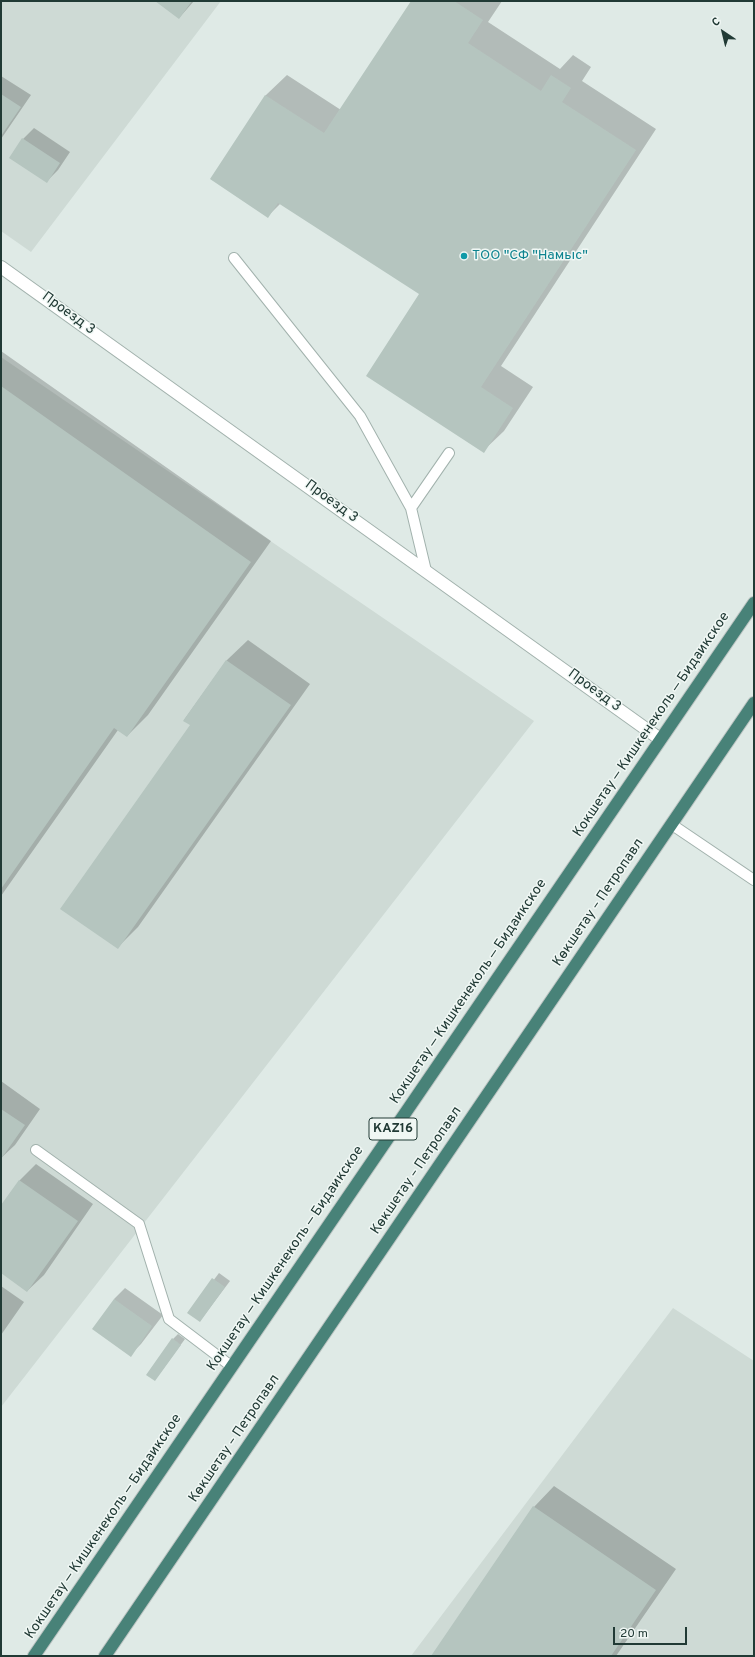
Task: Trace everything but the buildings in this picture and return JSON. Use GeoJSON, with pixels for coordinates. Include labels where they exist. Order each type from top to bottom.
{"type":"FeatureCollection","features":[{"type":"Feature","properties":{"kind":"highway","name":"Кокшетау — Кишкенеколь — Бидаикское"},"geometry":{"type":"LineString","coordinates":[[34,1656],[754,603]]}},
{"type":"Feature","properties":{"kind":"highway","name":"Көкшетау – Петропавл"},"geometry":{"type":"LineString","coordinates":[[105,1656],[754,703]]}},
{"type":"Feature","properties":{"kind":"street","name":"Проезд 3"},"geometry":{"type":"LineString","coordinates":[[1,267],[660,739]]}},
{"type":"Feature","properties":{"kind":"lane"},"geometry":{"type":"LineString","coordinates":[[234,258],[360,416],[411,508],[426,571]]}},
{"type":"Feature","properties":{"kind":"lane"},"geometry":{"type":"LineString","coordinates":[[411,508],[449,452]]}},
{"type":"Feature","properties":{"kind":"lane"},"geometry":{"type":"LineString","coordinates":[[671,824],[754,880]]}},
{"type":"Feature","properties":{"kind":"lane"},"geometry":{"type":"LineString","coordinates":[[36,1150],[139,1224],[169,1320],[231,1366]]}},
{"type":"Feature","properties":{"kind":"shaded area"},"geometry":{"type":"Polygon","coordinates":[[[1,1],[221,1],[31,252],[1,231],[1,1]]]}},
{"type":"Feature","properties":{"kind":"shaded area"},"geometry":{"type":"Polygon","coordinates":[[[1,357],[534,721],[1,1407],[1,357]]]}},
{"type":"Feature","properties":{"kind":"shaded area"},"geometry":{"type":"Polygon","coordinates":[[[673,1308],[754,1361],[754,1656],[411,1656],[673,1308]]]}},
{"type":"Feature","properties":{"kind":"place","name":"ТОО \"СФ \"Намыс\""},"geometry":{"type":"Point","coordinates":[464,256]}}]}
